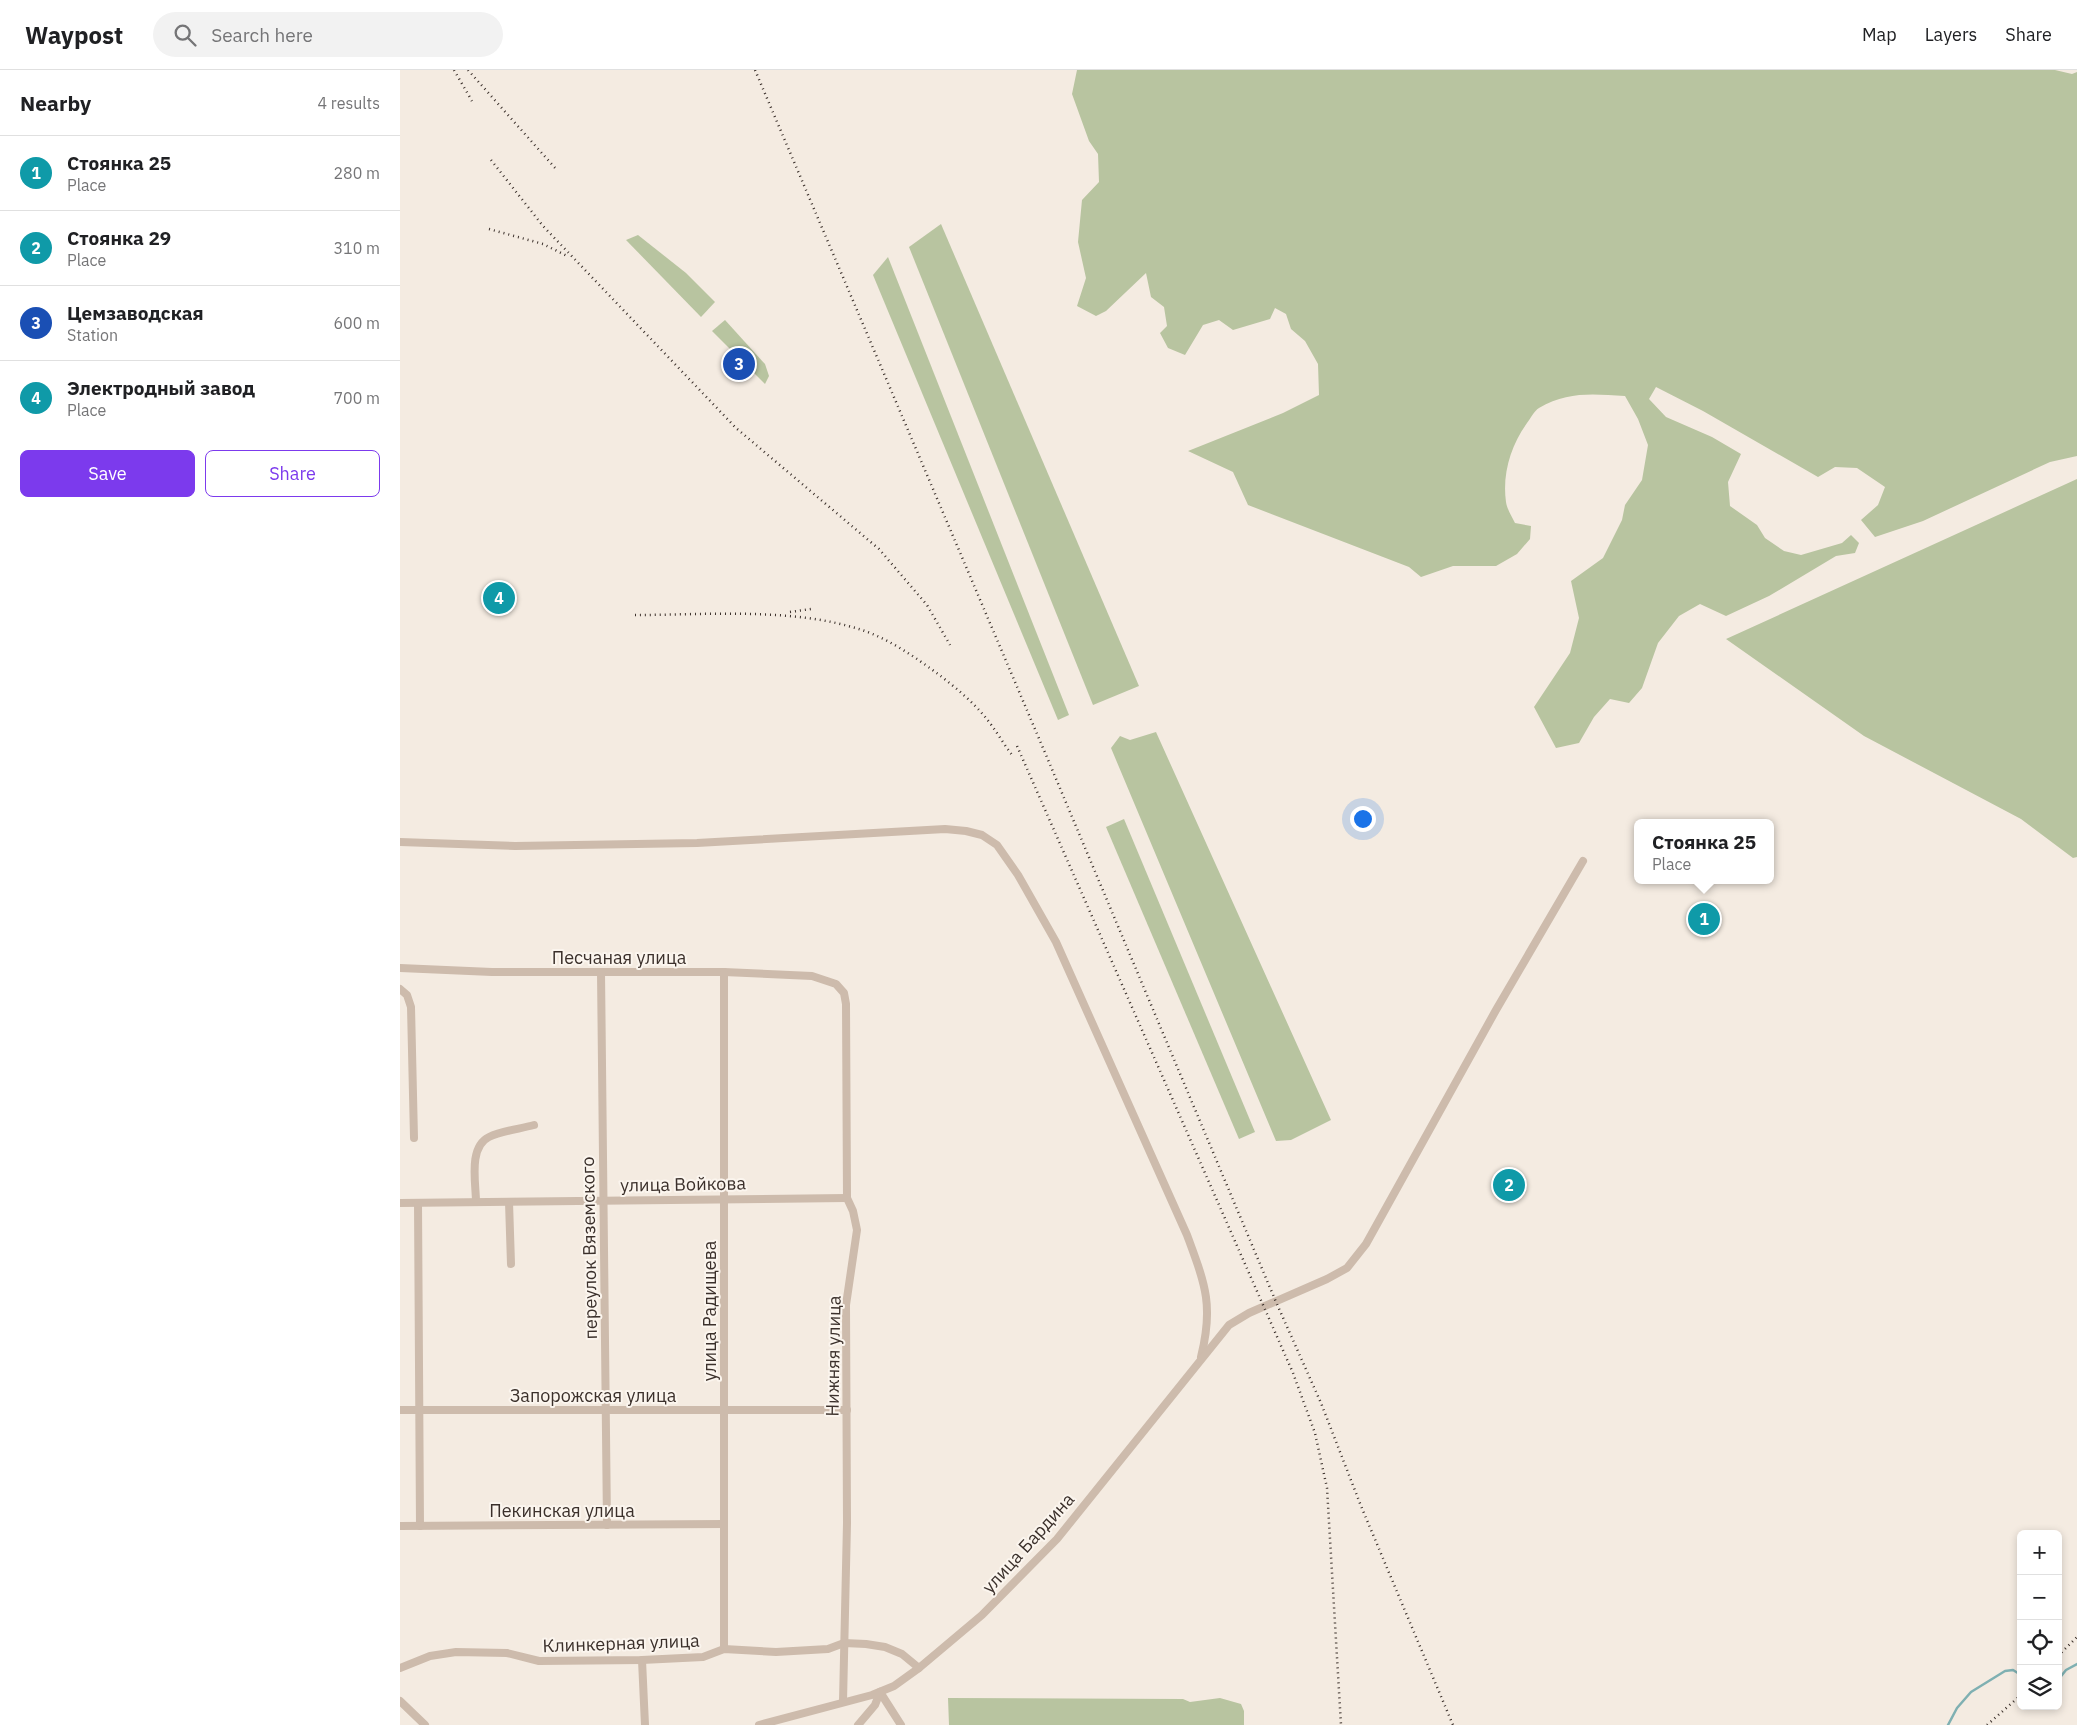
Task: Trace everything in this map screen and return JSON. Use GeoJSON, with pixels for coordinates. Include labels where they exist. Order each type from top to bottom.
{"type":"FeatureCollection","features":[{"type":"Feature","properties":{"kind":"street"},"geometry":{"type":"LineString","coordinates":[[400,842],[515,846],[697,843],[945,829],[982,835],[998,844],[1056,942],[1187,1235],[1202,1275],[1208,1302],[1207,1333],[1200,1359]]}},
{"type":"Feature","properties":{"kind":"street","name":"улица Бардина"},"geometry":{"type":"LineString","coordinates":[[759,1725],[880,1692],[894,1686],[919,1668],[982,1615],[1057,1539],[1229,1325],[1249,1313],[1327,1279],[1347,1268],[1366,1244],[1496,1010],[1583,861]]}},
{"type":"Feature","properties":{"kind":"street","name":"Песчаная улица"},"geometry":{"type":"LineString","coordinates":[[400,968],[492,972],[724,972],[812,976],[836,984]]}},
{"type":"Feature","properties":{"kind":"street","name":"переулок Вяземского"},"geometry":{"type":"LineString","coordinates":[[601,972],[607,1525]]}},
{"type":"Feature","properties":{"kind":"street","name":"улица Радищева"},"geometry":{"type":"LineString","coordinates":[[724,972],[724,1649]]}},
{"type":"Feature","properties":{"kind":"street","name":"Нижняя улица"},"geometry":{"type":"LineString","coordinates":[[836,984],[844,993],[846,1004],[847,1198],[853,1211],[857,1230],[846,1305],[847,1523],[843,1702]]}},
{"type":"Feature","properties":{"kind":"street"},"geometry":{"type":"LineString","coordinates":[[400,989],[407,995],[411,1007],[414,1138]]}},
{"type":"Feature","properties":{"kind":"street"},"geometry":{"type":"LineString","coordinates":[[476,1202],[476,1152],[480,1144],[488,1137],[534,1124]]}},
{"type":"Feature","properties":{"kind":"street","name":"улица Войкова"},"geometry":{"type":"LineString","coordinates":[[400,1203],[847,1198]]}},
{"type":"Feature","properties":{"kind":"street"},"geometry":{"type":"LineString","coordinates":[[509,1202],[511,1264]]}},
{"type":"Feature","properties":{"kind":"street"},"geometry":{"type":"LineString","coordinates":[[418,1203],[420,1526]]}},
{"type":"Feature","properties":{"kind":"street","name":"Запорожская улица"},"geometry":{"type":"LineString","coordinates":[[400,1410],[847,1410]]}},
{"type":"Feature","properties":{"kind":"street","name":"Пекинская улица"},"geometry":{"type":"LineString","coordinates":[[400,1526],[724,1524]]}},
{"type":"Feature","properties":{"kind":"street","name":"Клинкерная улица"},"geometry":{"type":"LineString","coordinates":[[400,1668],[430,1656],[456,1652],[507,1653],[538,1661],[642,1660],[703,1657],[724,1649],[776,1652],[828,1649],[844,1643],[885,1647],[902,1654],[919,1668]]}},
{"type":"Feature","properties":{"kind":"street"},"geometry":{"type":"LineString","coordinates":[[642,1660],[644,1725]]}},
{"type":"Feature","properties":{"kind":"street"},"geometry":{"type":"LineString","coordinates":[[858,1725],[875,1705],[880,1692]]}},
{"type":"Feature","properties":{"kind":"street"},"geometry":{"type":"LineString","coordinates":[[880,1692],[901,1725]]}},
{"type":"Feature","properties":{"kind":"street"},"geometry":{"type":"LineString","coordinates":[[400,1700],[425,1725]]}},
{"type":"Feature","properties":{"kind":"green space"},"geometry":{"type":"Polygon","coordinates":[[[1077,70],[2055,70],[2072,74],[2077,72],[2077,456],[2050,462],[1923,521],[1875,537],[1861,520],[1878,505],[1885,487],[1857,468],[1835,467],[1818,477],[1703,411],[1656,387],[1649,399],[1666,417],[1712,437],[1741,454],[1728,482],[1730,506],[1757,525],[1765,538],[1784,551],[1801,555],[1842,543],[1851,535],[1859,543],[1855,553],[1836,556],[1769,596],[1726,616],[1700,604],[1679,616],[1658,643],[1642,688],[1629,703],[1610,699],[1594,717],[1579,743],[1556,748],[1534,707],[1570,653],[1579,618],[1571,581],[1603,558],[1622,520],[1625,505],[1642,480],[1648,445],[1638,419],[1625,396],[1591,394],[1571,396],[1539,408],[1534,413],[1512,450],[1505,481],[1508,510],[1515,523],[1531,526],[1530,539],[1517,554],[1496,566],[1453,566],[1421,577],[1409,567],[1248,505],[1233,472],[1188,451],[1283,413],[1319,395],[1318,364],[1305,341],[1291,329],[1286,314],[1275,308],[1270,319],[1233,330],[1219,320],[1203,325],[1185,355],[1168,348],[1160,333],[1167,326],[1164,307],[1151,297],[1146,273],[1106,311],[1096,316],[1077,306],[1086,278],[1078,242],[1082,200],[1099,182],[1098,154],[1089,141],[1072,94],[1077,70]]]}},
{"type":"Feature","properties":{"kind":"green space"},"geometry":{"type":"Polygon","coordinates":[[[941,224],[1139,686],[1093,705],[909,247],[941,224]]]}},
{"type":"Feature","properties":{"kind":"green space"},"geometry":{"type":"Polygon","coordinates":[[[638,235],[686,273],[715,302],[701,317],[626,240],[638,235]]]}},
{"type":"Feature","properties":{"kind":"green space"},"geometry":{"type":"Polygon","coordinates":[[[888,257],[1069,715],[1058,720],[873,275],[888,257]]]}},
{"type":"Feature","properties":{"kind":"green space"},"geometry":{"type":"Polygon","coordinates":[[[725,320],[765,364],[769,376],[765,384],[712,331],[725,320]]]}},
{"type":"Feature","properties":{"kind":"green space"},"geometry":{"type":"Polygon","coordinates":[[[2077,479],[2077,857],[2073,858],[2021,819],[1864,736],[1726,639],[2077,479]]]}},
{"type":"Feature","properties":{"kind":"green space"},"geometry":{"type":"Polygon","coordinates":[[[1156,732],[1331,1120],[1291,1140],[1276,1141],[1111,748],[1120,736],[1130,740],[1156,732]]]}},
{"type":"Feature","properties":{"kind":"green space"},"geometry":{"type":"Polygon","coordinates":[[[1124,819],[1255,1132],[1239,1139],[1106,827],[1124,819]]]}},
{"type":"Feature","properties":{"kind":"green space"},"geometry":{"type":"Polygon","coordinates":[[[948,1698],[1183,1699],[1190,1702],[1220,1698],[1241,1704],[1244,1711],[1244,1725],[949,1725],[948,1698]]]}},
{"type":"Feature","properties":{"kind":"waterway"},"geometry":{"type":"LineString","coordinates":[[2062,1675],[2066,1670],[2077,1664]]}},
{"type":"Feature","properties":{"kind":"waterway"},"geometry":{"type":"LineString","coordinates":[[1948,1725],[1957,1708],[1971,1692],[2005,1671],[2013,1670],[2017,1672]]}},
{"type":"Feature","properties":{"kind":"railway"},"geometry":{"type":"LineString","coordinates":[[454,70],[472,101]]}},
{"type":"Feature","properties":{"kind":"railway"},"geometry":{"type":"LineString","coordinates":[[468,70],[556,169]]}},
{"type":"Feature","properties":{"kind":"railway"},"geometry":{"type":"LineString","coordinates":[[755,70],[1276,1302],[1321,1403],[1361,1506],[1453,1725]]}},
{"type":"Feature","properties":{"kind":"railway"},"geometry":{"type":"LineString","coordinates":[[491,160],[543,226],[736,428],[879,549],[927,605],[950,645]]}},
{"type":"Feature","properties":{"kind":"railway"},"geometry":{"type":"LineString","coordinates":[[489,229],[543,244],[567,256]]}},
{"type":"Feature","properties":{"kind":"railway"},"geometry":{"type":"LineString","coordinates":[[790,612],[811,609]]}},
{"type":"Feature","properties":{"kind":"railway"},"geometry":{"type":"LineString","coordinates":[[635,615],[778,615],[807,618],[862,630],[902,649],[957,689],[986,718],[1012,755]]}},
{"type":"Feature","properties":{"kind":"railway"},"geometry":{"type":"LineString","coordinates":[[1017,746],[1293,1373],[1315,1433],[1327,1488],[1341,1725]]}},
{"type":"Feature","properties":{"kind":"railway"},"geometry":{"type":"LineString","coordinates":[[2062,1652],[2077,1637]]}},
{"type":"Feature","properties":{"kind":"railway"},"geometry":{"type":"LineString","coordinates":[[1987,1725],[2017,1699]]}},
{"type":"Feature","properties":{"kind":"place","name":"Цемзаводская"},"geometry":{"type":"Point","coordinates":[739,364]}},
{"type":"Feature","properties":{"kind":"place","name":"Электродный завод"},"geometry":{"type":"Point","coordinates":[499,598]}},
{"type":"Feature","properties":{"kind":"place","name":"Стоянка 25"},"geometry":{"type":"Point","coordinates":[1704,919]}},
{"type":"Feature","properties":{"kind":"place","name":"Стоянка 29"},"geometry":{"type":"Point","coordinates":[1509,1185]}}]}
